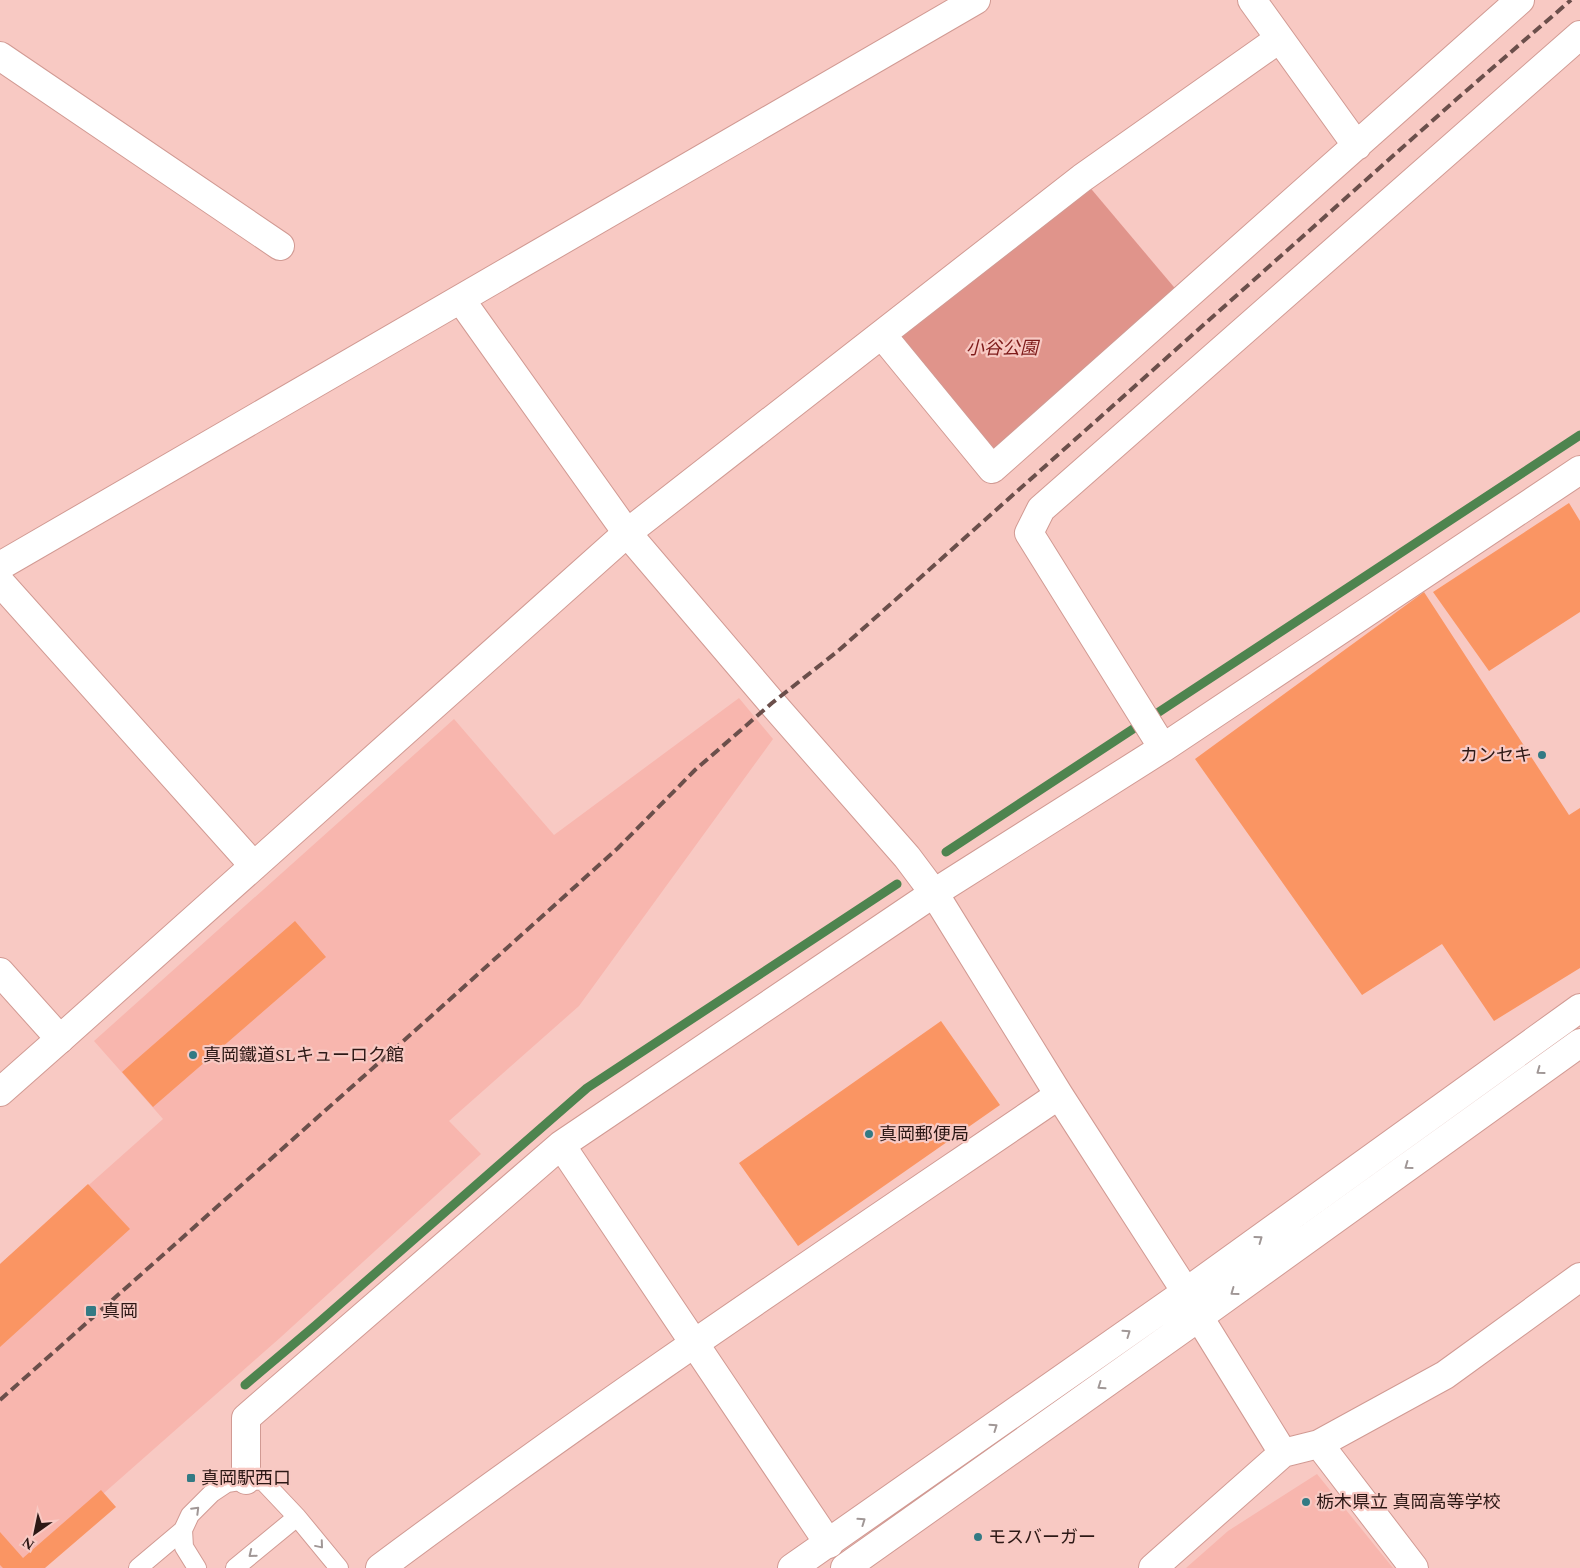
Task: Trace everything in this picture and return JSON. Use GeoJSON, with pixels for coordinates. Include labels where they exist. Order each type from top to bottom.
{"type":"FeatureCollection","features":[{"type":"Feature","properties":{"kind":"street"},"geometry":{"type":"LineString","coordinates":[[0,566],[976,0]]}},
{"type":"Feature","properties":{"kind":"street"},"geometry":{"type":"LineString","coordinates":[[1252,0],[1356,146]]}},
{"type":"Feature","properties":{"kind":"street"},"geometry":{"type":"LineString","coordinates":[[882,335],[992,469],[1520,0]]}},
{"type":"Feature","properties":{"kind":"street"},"geometry":{"type":"LineString","coordinates":[[1158,739],[1029,533],[1041,510],[1580,35]]}},
{"type":"Feature","properties":{"kind":"street"},"geometry":{"type":"LineString","coordinates":[[0,1092],[627,533],[1082,178],[1278,39]]}},
{"type":"Feature","properties":{"kind":"street"},"geometry":{"type":"LineString","coordinates":[[0,56],[280,246]]}},
{"type":"Feature","properties":{"kind":"street"},"geometry":{"type":"LineString","coordinates":[[461,300],[627,533],[907,857],[934,893],[1059,1095],[1186,1292],[1199,1317],[1283,1453]]}},
{"type":"Feature","properties":{"kind":"street"},"geometry":{"type":"LineString","coordinates":[[246,1480],[246,1418],[560,1145],[934,893],[1158,739],[1580,470]]}},
{"type":"Feature","properties":{"kind":"street"},"geometry":{"type":"LineString","coordinates":[[0,582],[254,866]]}},
{"type":"Feature","properties":{"kind":"street"},"geometry":{"type":"LineString","coordinates":[[0,972],[60,1039]]}},
{"type":"Feature","properties":{"kind":"street"},"geometry":{"type":"LineString","coordinates":[[792,1568],[829,1544],[1186,1292],[1580,1008]]}},
{"type":"Feature","properties":{"kind":"street"},"geometry":{"type":"LineString","coordinates":[[845,1568],[1199,1317],[1580,1043]]}},
{"type":"Feature","properties":{"kind":"street"},"geometry":{"type":"LineString","coordinates":[[380,1568],[440,1523],[694,1343],[1059,1095]]}},
{"type":"Feature","properties":{"kind":"street"},"geometry":{"type":"LineString","coordinates":[[560,1145],[829,1544]]}},
{"type":"Feature","properties":{"kind":"street"},"geometry":{"type":"LineString","coordinates":[[1153,1568],[1283,1453],[1319,1444],[1444,1375],[1580,1277]]}},
{"type":"Feature","properties":{"kind":"street"},"geometry":{"type":"LineString","coordinates":[[1319,1444],[1414,1568]]}},
{"type":"Feature","properties":{"kind":"lane"},"geometry":{"type":"LineString","coordinates":[[138,1568],[183,1530],[190,1515],[212,1493],[227,1483],[246,1480],[263,1481],[297,1517],[339,1568]]}},
{"type":"Feature","properties":{"kind":"lane"},"geometry":{"type":"LineString","coordinates":[[235,1568],[297,1517]]}},
{"type":"Feature","properties":{"kind":"lane"},"geometry":{"type":"LineString","coordinates":[[183,1530],[184,1547],[197,1568]]}},
{"type":"Feature","properties":{"kind":"shaded area"},"geometry":{"type":"Polygon","coordinates":[[[739,698],[773,739],[579,1006],[449,1121],[481,1154],[281,1337],[19,1568],[0,1568],[0,1264],[163,1119],[94,1041],[454,719],[554,835],[739,698]]]}},
{"type":"Feature","properties":{"kind":"shaded area","name":"栃木県立 真岡高等学校"},"geometry":{"type":"Polygon","coordinates":[[[1317,1474],[1393,1568],[1186,1568],[1228,1531],[1317,1474]]]}},
{"type":"Feature","properties":{"kind":"green space","name":"小谷公園"},"geometry":{"type":"Polygon","coordinates":[[[1082,178],[1184,299],[992,469],[882,335],[1082,178]]]}},
{"type":"Feature","properties":{"kind":"building"},"geometry":{"type":"Polygon","coordinates":[[[1569,503],[1580,521],[1580,612],[1489,671],[1433,592],[1569,503]]]}},
{"type":"Feature","properties":{"kind":"building"},"geometry":{"type":"Polygon","coordinates":[[[1424,592],[1569,815],[1580,808],[1580,968],[1494,1021],[1442,944],[1362,995],[1195,759],[1424,592]]]}},
{"type":"Feature","properties":{"kind":"building"},"geometry":{"type":"Polygon","coordinates":[[[295,921],[326,957],[153,1107],[122,1072],[295,921]]]}},
{"type":"Feature","properties":{"kind":"building","name":"真岡郵便局"},"geometry":{"type":"Polygon","coordinates":[[[941,1021],[1000,1105],[798,1246],[739,1163],[941,1021]]]}},
{"type":"Feature","properties":{"kind":"building"},"geometry":{"type":"Polygon","coordinates":[[[88,1184],[130,1229],[0,1347],[0,1264],[88,1184]]]}},
{"type":"Feature","properties":{"kind":"building"},"geometry":{"type":"Polygon","coordinates":[[[101,1490],[116,1507],[45,1568],[3,1568],[0,1565],[0,1532],[23,1558],[101,1490]]]}},
{"type":"Feature","properties":{"kind":"waterway"},"geometry":{"type":"LineString","coordinates":[[946,852],[1580,435]]}},
{"type":"Feature","properties":{"kind":"waterway"},"geometry":{"type":"LineString","coordinates":[[245,1385],[587,1088],[897,884]]}},
{"type":"Feature","properties":{"kind":"railway"},"geometry":{"type":"LineString","coordinates":[[0,1400],[618,848],[695,770],[772,703],[838,651],[1459,97],[1571,0]]}},
{"type":"Feature","properties":{"kind":"place","name":"カンセキ"},"geometry":{"type":"Point","coordinates":[1542,755]}},
{"type":"Feature","properties":{"kind":"place","name":"真岡鐵道SLキューロク館"},"geometry":{"type":"Point","coordinates":[193,1055]}},
{"type":"Feature","properties":{"kind":"place","name":"真岡郵便局"},"geometry":{"type":"Point","coordinates":[869,1134]}},
{"type":"Feature","properties":{"kind":"place","name":"真岡"},"geometry":{"type":"Point","coordinates":[91,1311]}},
{"type":"Feature","properties":{"kind":"place","name":"真岡駅西口"},"geometry":{"type":"Point","coordinates":[191,1478]}},
{"type":"Feature","properties":{"kind":"place","name":"栃木県立 真岡高等学校"},"geometry":{"type":"Point","coordinates":[1306,1502]}},
{"type":"Feature","properties":{"kind":"place","name":"モスバーガー"},"geometry":{"type":"Point","coordinates":[978,1537]}}]}
